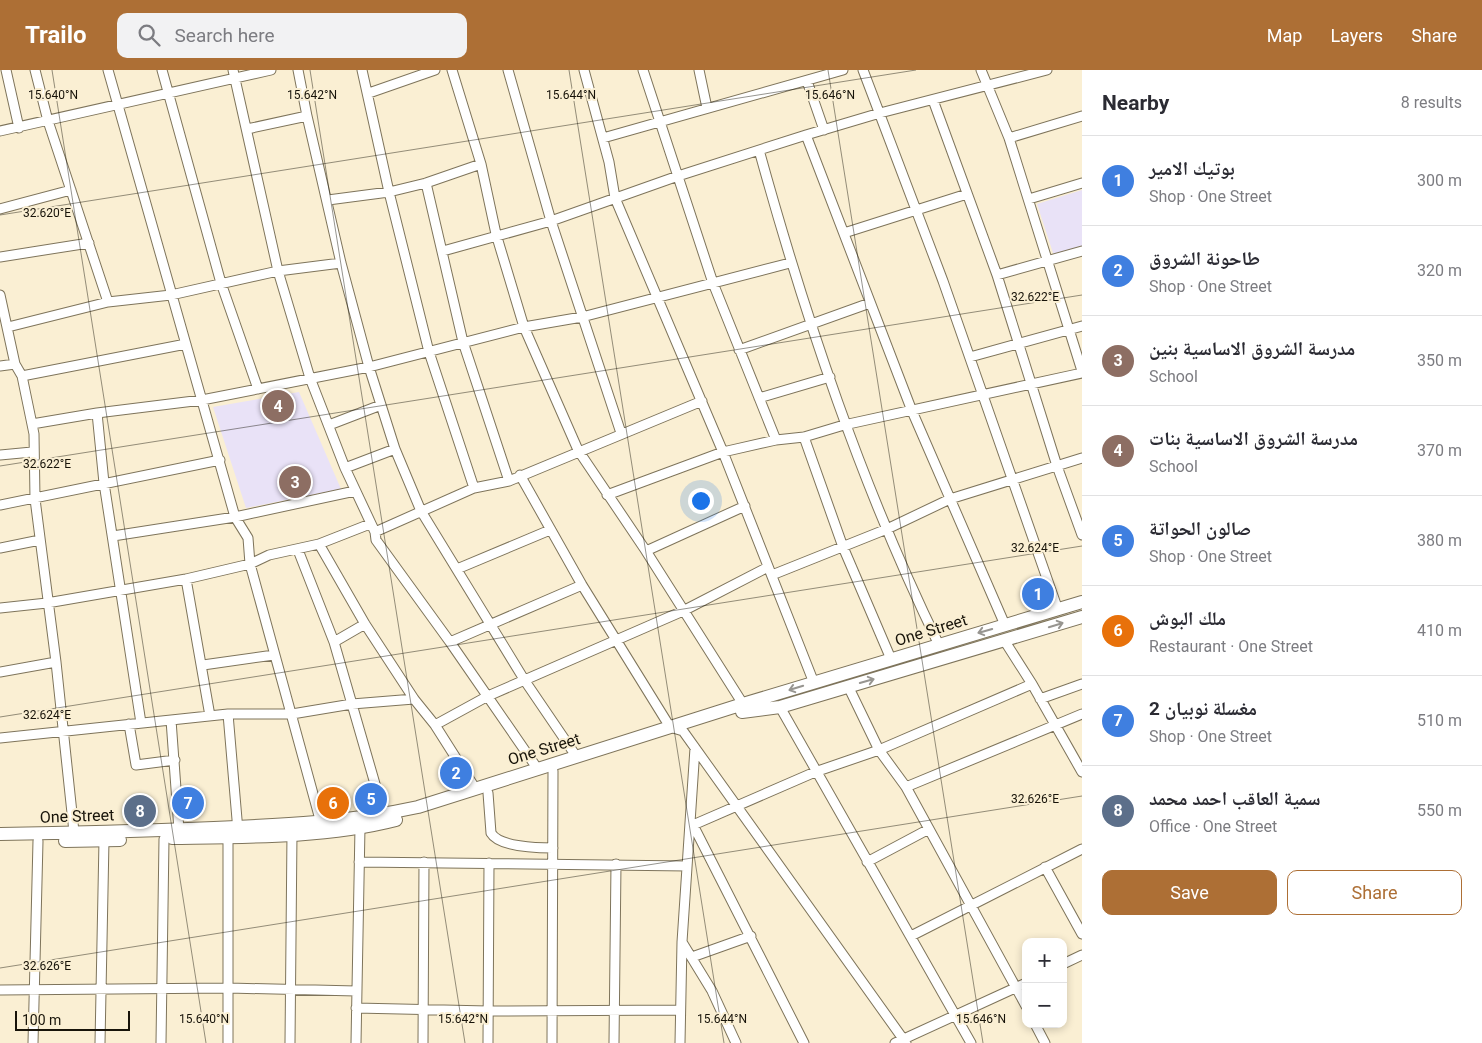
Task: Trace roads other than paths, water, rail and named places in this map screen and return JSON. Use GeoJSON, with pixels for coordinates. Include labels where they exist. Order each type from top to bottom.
{"type":"FeatureCollection","features":[{"type":"Feature","properties":{"kind":"street"},"geometry":{"type":"LineString","coordinates":[[6,70],[19,128]]}},
{"type":"Feature","properties":{"kind":"street"},"geometry":{"type":"LineString","coordinates":[[35,70],[48,121],[108,302]]}},
{"type":"Feature","properties":{"kind":"street"},"geometry":{"type":"LineString","coordinates":[[108,70],[235,517],[248,538],[250,564],[321,823]]}},
{"type":"Feature","properties":{"kind":"street"},"geometry":{"type":"LineString","coordinates":[[162,70],[221,283],[258,389]]}},
{"type":"Feature","properties":{"kind":"street"},"geometry":{"type":"LineString","coordinates":[[0,131],[117,106],[233,73],[272,70]]}},
{"type":"Feature","properties":{"kind":"street"},"geometry":{"type":"LineString","coordinates":[[298,70],[341,262],[369,367],[395,449],[421,511],[525,681],[576,756]]}},
{"type":"Feature","properties":{"kind":"street"},"geometry":{"type":"LineString","coordinates":[[362,70],[369,93],[389,192],[429,352],[474,488]]}},
{"type":"Feature","properties":{"kind":"street"},"geometry":{"type":"LineString","coordinates":[[369,93],[435,70]]}},
{"type":"Feature","properties":{"kind":"street"},"geometry":{"type":"LineString","coordinates":[[452,70],[481,164],[496,234],[524,327],[578,450],[646,551],[743,704]]}},
{"type":"Feature","properties":{"kind":"street"},"geometry":{"type":"LineString","coordinates":[[508,70],[550,220],[621,433]]}},
{"type":"Feature","properties":{"kind":"street"},"geometry":{"type":"LineString","coordinates":[[584,70],[603,138],[615,198],[723,452],[814,682]]}},
{"type":"Feature","properties":{"kind":"street"},"geometry":{"type":"LineString","coordinates":[[643,70],[658,121],[713,283],[776,440]]}},
{"type":"Feature","properties":{"kind":"street"},"geometry":{"type":"LineString","coordinates":[[699,70],[707,108]]}},
{"type":"Feature","properties":{"kind":"street"},"geometry":{"type":"LineString","coordinates":[[603,138],[658,121],[807,82],[843,70]]}},
{"type":"Feature","properties":{"kind":"street"},"geometry":{"type":"LineString","coordinates":[[863,70],[917,210],[1058,610]]}},
{"type":"Feature","properties":{"kind":"street"},"geometry":{"type":"LineString","coordinates":[[607,495],[723,452],[776,440],[804,437],[844,425],[983,396],[1082,372],[1009,138],[981,70]]}},
{"type":"Feature","properties":{"kind":"street"},"geometry":{"type":"LineString","coordinates":[[443,251],[496,234],[550,220],[806,135],[880,113],[1044,70]]}},
{"type":"Feature","properties":{"kind":"street"},"geometry":{"type":"LineString","coordinates":[[233,73],[278,271],[310,378],[345,468],[376,540],[450,642],[537,768]]}},
{"type":"Feature","properties":{"kind":"street"},"geometry":{"type":"LineString","coordinates":[[807,82],[824,130]]}},
{"type":"Feature","properties":{"kind":"street"},"geometry":{"type":"LineString","coordinates":[[933,100],[997,275],[1057,466],[1082,534]]}},
{"type":"Feature","properties":{"kind":"street"},"geometry":{"type":"LineString","coordinates":[[247,129],[307,116]]}},
{"type":"Feature","properties":{"kind":"street"},"geometry":{"type":"LineString","coordinates":[[1009,138],[1082,116]]}},
{"type":"Feature","properties":{"kind":"street"},"geometry":{"type":"LineString","coordinates":[[806,135],[912,411],[1005,625]]}},
{"type":"Feature","properties":{"kind":"street"},"geometry":{"type":"LineString","coordinates":[[759,150],[790,263],[830,377],[844,425],[887,529],[939,645]]}},
{"type":"Feature","properties":{"kind":"street"},"geometry":{"type":"LineString","coordinates":[[328,200],[389,192],[426,183],[481,164]]}},
{"type":"Feature","properties":{"kind":"street"},"geometry":{"type":"LineString","coordinates":[[1029,199],[1082,182]]}},
{"type":"Feature","properties":{"kind":"street"},"geometry":{"type":"LineString","coordinates":[[426,183],[463,342],[509,481]]}},
{"type":"Feature","properties":{"kind":"street"},"geometry":{"type":"LineString","coordinates":[[0,209],[71,190]]}},
{"type":"Feature","properties":{"kind":"street"},"geometry":{"type":"LineString","coordinates":[[844,233],[968,194]]}},
{"type":"Feature","properties":{"kind":"street"},"geometry":{"type":"LineString","coordinates":[[0,257],[89,243]]}},
{"type":"Feature","properties":{"kind":"street"},"geometry":{"type":"LineString","coordinates":[[997,275],[1049,262],[1082,251]]}},
{"type":"Feature","properties":{"kind":"street"},"geometry":{"type":"LineString","coordinates":[[8,327],[108,302],[171,295],[278,271],[341,262]]}},
{"type":"Feature","properties":{"kind":"street"},"geometry":{"type":"LineString","coordinates":[[32,424],[97,413],[202,400],[369,367],[524,327],[582,317],[790,263]]}},
{"type":"Feature","properties":{"kind":"street"},"geometry":{"type":"LineString","coordinates":[[0,295],[2,315],[8,327],[15,364],[22,376],[32,424],[35,499],[56,662],[74,832]]}},
{"type":"Feature","properties":{"kind":"street"},"geometry":{"type":"LineString","coordinates":[[739,350],[870,304]]}},
{"type":"Feature","properties":{"kind":"street"},"geometry":{"type":"LineString","coordinates":[[970,357],[1019,345],[1082,326]]}},
{"type":"Feature","properties":{"kind":"street"},"geometry":{"type":"LineString","coordinates":[[22,376],[186,344]]}},
{"type":"Feature","properties":{"kind":"street"},"geometry":{"type":"LineString","coordinates":[[0,366],[15,364]]}},
{"type":"Feature","properties":{"kind":"street"},"geometry":{"type":"LineString","coordinates":[[759,398],[830,377]]}},
{"type":"Feature","properties":{"kind":"street"},"geometry":{"type":"LineString","coordinates":[[0,608],[47,603],[186,580],[250,564],[269,555],[319,544],[421,511],[474,488],[509,481],[578,450],[702,401]]}},
{"type":"Feature","properties":{"kind":"street"},"geometry":{"type":"LineString","coordinates":[[329,425],[381,405]]}},
{"type":"Feature","properties":{"kind":"street"},"geometry":{"type":"LineString","coordinates":[[97,413],[104,483],[141,723]]}},
{"type":"Feature","properties":{"kind":"street"},"geometry":{"type":"LineString","coordinates":[[804,437],[843,547],[890,659]]}},
{"type":"Feature","properties":{"kind":"street"},"geometry":{"type":"LineString","coordinates":[[345,468],[395,449]]}},
{"type":"Feature","properties":{"kind":"street"},"geometry":{"type":"LineString","coordinates":[[0,455],[32,452]]}},
{"type":"Feature","properties":{"kind":"street"},"geometry":{"type":"LineString","coordinates":[[435,724],[488,696],[770,571],[843,547],[887,529],[950,499],[1082,458]]}},
{"type":"Feature","properties":{"kind":"street"},"geometry":{"type":"LineString","coordinates":[[0,505],[220,460]]}},
{"type":"Feature","properties":{"kind":"street"},"geometry":{"type":"LineString","coordinates":[[520,475],[550,530],[616,640],[676,729],[695,748],[901,1042],[955,1014],[1022,985]]}},
{"type":"Feature","properties":{"kind":"street"},"geometry":{"type":"LineString","coordinates":[[113,536],[235,517],[355,491]]}},
{"type":"Feature","properties":{"kind":"street"},"geometry":{"type":"LineString","coordinates":[[646,551],[745,506]]}},
{"type":"Feature","properties":{"kind":"street"},"geometry":{"type":"LineString","coordinates":[[457,568],[550,530]]}},
{"type":"Feature","properties":{"kind":"street"},"geometry":{"type":"LineString","coordinates":[[0,548],[40,540]]}},
{"type":"Feature","properties":{"kind":"street"},"geometry":{"type":"LineString","coordinates":[[319,544],[365,624],[414,699],[435,724],[474,792]]}},
{"type":"Feature","properties":{"kind":"street"},"geometry":{"type":"LineString","coordinates":[[298,550],[334,642],[384,815]]}},
{"type":"Feature","properties":{"kind":"street"},"geometry":{"type":"LineString","coordinates":[[186,580],[203,665],[210,716]]}},
{"type":"Feature","properties":{"kind":"street"},"geometry":{"type":"LineString","coordinates":[[450,642],[582,584]]}},
{"type":"Feature","properties":{"kind":"street","name":"One Street"},"geometry":{"type":"LineString","coordinates":[[0,834],[74,832],[104,840],[164,838],[384,815],[474,792],[488,793],[676,729],[743,704],[1082,602]]}},
{"type":"Feature","properties":{"kind":"street","name":"One Street"},"geometry":{"type":"LineString","coordinates":[[0,842],[38,841],[179,830],[292,834],[360,828],[421,814],[537,768],[576,756],[749,710],[780,707],[1082,617]]}},
{"type":"Feature","properties":{"kind":"street"},"geometry":{"type":"LineString","coordinates":[[334,642],[365,624]]}},
{"type":"Feature","properties":{"kind":"street"},"geometry":{"type":"LineString","coordinates":[[1004,640],[1082,770]]}},
{"type":"Feature","properties":{"kind":"street"},"geometry":{"type":"LineString","coordinates":[[203,665],[274,655]]}},
{"type":"Feature","properties":{"kind":"street"},"geometry":{"type":"LineString","coordinates":[[0,672],[56,662]]}},
{"type":"Feature","properties":{"kind":"street"},"geometry":{"type":"LineString","coordinates":[[692,822],[815,772],[879,750],[1032,684]]}},
{"type":"Feature","properties":{"kind":"street"},"geometry":{"type":"LineString","coordinates":[[1040,699],[1082,684]]}},
{"type":"Feature","properties":{"kind":"street"},"geometry":{"type":"LineString","coordinates":[[848,686],[879,750],[906,787],[1022,999]]}},
{"type":"Feature","properties":{"kind":"street"},"geometry":{"type":"LineString","coordinates":[[0,738],[228,714],[292,714],[352,704],[414,699]]}},
{"type":"Feature","properties":{"kind":"street"},"geometry":{"type":"LineString","coordinates":[[780,707],[815,772],[971,1043]]}},
{"type":"Feature","properties":{"kind":"street"},"geometry":{"type":"LineString","coordinates":[[228,714],[233,832],[228,1043]]}},
{"type":"Feature","properties":{"kind":"street"},"geometry":{"type":"LineString","coordinates":[[906,787],[1082,714]]}},
{"type":"Feature","properties":{"kind":"street"},"geometry":{"type":"LineString","coordinates":[[171,720],[179,830]]}},
{"type":"Feature","properties":{"kind":"street"},"geometry":{"type":"LineString","coordinates":[[129,724],[136,765],[174,760]]}},
{"type":"Feature","properties":{"kind":"street"},"geometry":{"type":"LineString","coordinates":[[680,1043],[682,942],[692,822],[695,748]]}},
{"type":"Feature","properties":{"kind":"street"},"geometry":{"type":"LineString","coordinates":[[552,1043],[553,771]]}},
{"type":"Feature","properties":{"kind":"street"},"geometry":{"type":"LineString","coordinates":[[488,793],[491,833],[495,838],[527,848],[552,848]]}},
{"type":"Feature","properties":{"kind":"street"},"geometry":{"type":"LineString","coordinates":[[692,822],[804,1043]]}},
{"type":"Feature","properties":{"kind":"street"},"geometry":{"type":"LineString","coordinates":[[356,1043],[360,828]]}},
{"type":"Feature","properties":{"kind":"street"},"geometry":{"type":"LineString","coordinates":[[867,862],[929,829]]}},
{"type":"Feature","properties":{"kind":"street"},"geometry":{"type":"LineString","coordinates":[[290,1043],[292,834]]}},
{"type":"Feature","properties":{"kind":"street"},"geometry":{"type":"LineString","coordinates":[[161,1043],[164,838]]}},
{"type":"Feature","properties":{"kind":"street"},"geometry":{"type":"LineString","coordinates":[[100,1043],[104,840]]}},
{"type":"Feature","properties":{"kind":"street"},"geometry":{"type":"LineString","coordinates":[[33,1043],[38,841]]}},
{"type":"Feature","properties":{"kind":"street"},"geometry":{"type":"LineString","coordinates":[[911,936],[1082,849]]}},
{"type":"Feature","properties":{"kind":"street"},"geometry":{"type":"LineString","coordinates":[[360,862],[687,866]]}},
{"type":"Feature","properties":{"kind":"street"},"geometry":{"type":"LineString","coordinates":[[423,1043],[424,862]]}},
{"type":"Feature","properties":{"kind":"street"},"geometry":{"type":"LineString","coordinates":[[488,1043],[489,863]]}},
{"type":"Feature","properties":{"kind":"street"},"geometry":{"type":"LineString","coordinates":[[614,1043],[616,864]]}},
{"type":"Feature","properties":{"kind":"street"},"geometry":{"type":"LineString","coordinates":[[1045,867],[1082,934]]}},
{"type":"Feature","properties":{"kind":"street"},"geometry":{"type":"LineString","coordinates":[[692,957],[751,936]]}},
{"type":"Feature","properties":{"kind":"street"},"geometry":{"type":"LineString","coordinates":[[682,942],[712,991],[736,1043]]}},
{"type":"Feature","properties":{"kind":"street"},"geometry":{"type":"LineString","coordinates":[[1067,962],[1082,955]]}},
{"type":"Feature","properties":{"kind":"street"},"geometry":{"type":"LineString","coordinates":[[0,990],[228,988],[356,991]]}},
{"type":"Feature","properties":{"kind":"street"},"geometry":{"type":"LineString","coordinates":[[356,1008],[488,1011],[680,1010]]}},
{"type":"Feature","properties":{"kind":"street"},"geometry":{"type":"LineString","coordinates":[[1037,1028],[1045,1043]]}},
{"type":"Feature","properties":{"kind":"street"},"geometry":{"type":"LineString","coordinates":[[680,1033],[686,1043]]}},
{"type":"Feature","properties":{"kind":"place","name":"مدرسة الشروق الاساسية بنات"},"geometry":{"type":"Point","coordinates":[278,406]}},
{"type":"Feature","properties":{"kind":"place","name":"مدرسة الشروق الاساسية بنين"},"geometry":{"type":"Point","coordinates":[295,482]}},
{"type":"Feature","properties":{"kind":"place","name":"بوتيك الامير"},"geometry":{"type":"Point","coordinates":[1038,594]}},
{"type":"Feature","properties":{"kind":"place","name":"طاحونة الشروق"},"geometry":{"type":"Point","coordinates":[456,773]}},
{"type":"Feature","properties":{"kind":"place","name":"صالون الحواتة"},"geometry":{"type":"Point","coordinates":[371,799]}},
{"type":"Feature","properties":{"kind":"place","name":"مغسلة نوبيان 2"},"geometry":{"type":"Point","coordinates":[188,803]}},
{"type":"Feature","properties":{"kind":"place","name":"ملك البوش"},"geometry":{"type":"Point","coordinates":[333,803]}},
{"type":"Feature","properties":{"kind":"place","name":"سمية العاقب احمد محمد"},"geometry":{"type":"Point","coordinates":[140,811]}}]}
